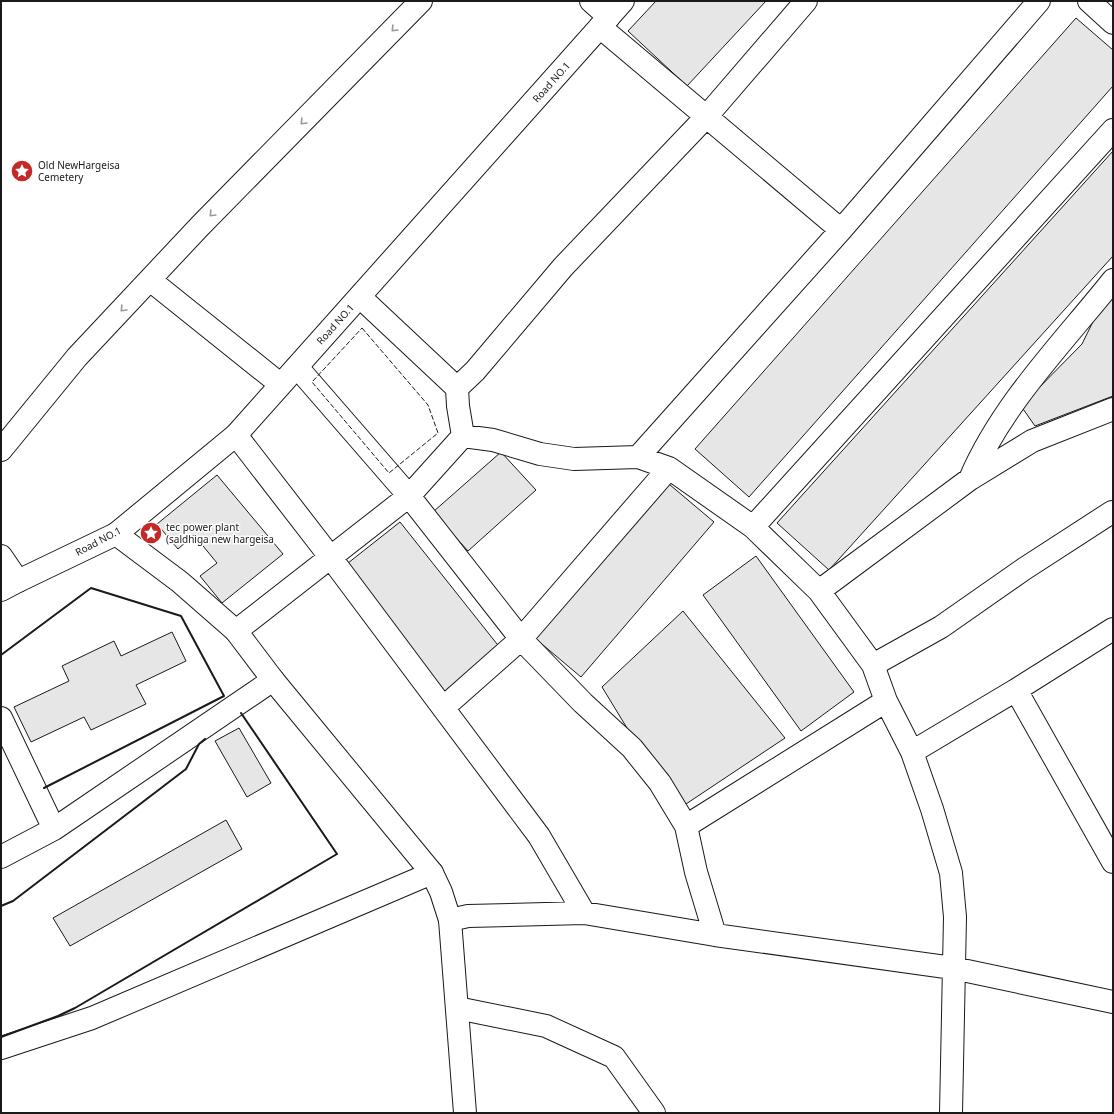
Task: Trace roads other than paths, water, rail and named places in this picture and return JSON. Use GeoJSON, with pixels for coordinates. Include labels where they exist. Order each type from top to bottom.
{"type":"FeatureCollection","features":[{"type":"Feature","properties":{"kind":"main road"},"geometry":{"type":"LineString","coordinates":[[1,450],[77,357],[421,1]]}},
{"type":"Feature","properties":{"kind":"main road"},"geometry":{"type":"LineString","coordinates":[[591,1],[604,22],[706,117],[841,230]]}},
{"type":"Feature","properties":{"kind":"main road","name":"Road NO.1"},"geometry":{"type":"LineString","coordinates":[[10,586],[116,534],[236,435],[623,1]]}},
{"type":"Feature","properties":{"kind":"main road"},"geometry":{"type":"LineString","coordinates":[[457,388],[475,371],[563,267],[706,117],[806,1]]}},
{"type":"Feature","properties":{"kind":"main road"},"geometry":{"type":"LineString","coordinates":[[638,457],[841,230],[1039,1]]}},
{"type":"Feature","properties":{"kind":"main road"},"geometry":{"type":"LineString","coordinates":[[1089,1],[1113,23]]}},
{"type":"Feature","properties":{"kind":"main road"},"geometry":{"type":"LineString","coordinates":[[753,527],[1113,130]]}},
{"type":"Feature","properties":{"kind":"main road"},"geometry":{"type":"LineString","coordinates":[[150,280],[280,384]]}},
{"type":"Feature","properties":{"kind":"main road"},"geometry":{"type":"LineString","coordinates":[[970,479],[996,427],[1046,362],[1113,280]]}},
{"type":"Feature","properties":{"kind":"main road"},"geometry":{"type":"LineString","coordinates":[[360,296],[457,388],[458,406],[463,436]]}},
{"type":"Feature","properties":{"kind":"main road"},"geometry":{"type":"LineString","coordinates":[[297,367],[409,496],[521,639],[583,703],[632,748],[660,783],[686,826],[696,872],[715,935]]}},
{"type":"Feature","properties":{"kind":"main road"},"geometry":{"type":"LineString","coordinates":[[819,591],[970,479],[1032,441],[1113,409]]}},
{"type":"Feature","properties":{"kind":"main road"},"geometry":{"type":"LineString","coordinates":[[236,435],[331,558],[539,836],[584,913]]}},
{"type":"Feature","properties":{"kind":"main road"},"geometry":{"type":"LineString","coordinates":[[463,436],[493,440],[540,454],[574,459],[638,457],[668,468],[753,527],[819,591],[873,665],[886,700],[912,752],[932,809],[951,873],[954,917],[951,1113]]}},
{"type":"Feature","properties":{"kind":"main road"},"geometry":{"type":"LineString","coordinates":[[236,631],[409,496],[463,436]]}},
{"type":"Feature","properties":{"kind":"main road"},"geometry":{"type":"LineString","coordinates":[[443,708],[521,639],[668,468]]}},
{"type":"Feature","properties":{"kind":"main road"},"geometry":{"type":"LineString","coordinates":[[873,665],[941,627],[1024,569],[1112,512]]}},
{"type":"Feature","properties":{"kind":"main road"},"geometry":{"type":"LineString","coordinates":[[116,534],[180,582],[236,631],[273,680],[432,873],[441,892],[450,920],[465,1113]]}},
{"type":"Feature","properties":{"kind":"main road"},"geometry":{"type":"LineString","coordinates":[[1,556],[10,586]]}},
{"type":"Feature","properties":{"kind":"main road"},"geometry":{"type":"LineString","coordinates":[[912,752],[1016,690],[1113,629]]}},
{"type":"Feature","properties":{"kind":"main road"},"geometry":{"type":"LineString","coordinates":[[1,857],[54,829],[273,680]]}},
{"type":"Feature","properties":{"kind":"main road"},"geometry":{"type":"LineString","coordinates":[[1016,690],[1113,862]]}},
{"type":"Feature","properties":{"kind":"main road"},"geometry":{"type":"LineString","coordinates":[[686,826],[886,700]]}},
{"type":"Feature","properties":{"kind":"main road"},"geometry":{"type":"LineString","coordinates":[[1,718],[54,829]]}},
{"type":"Feature","properties":{"kind":"main road"},"geometry":{"type":"LineString","coordinates":[[1,1048],[92,1018],[432,873]]}},
{"type":"Feature","properties":{"kind":"main road"},"geometry":{"type":"LineString","coordinates":[[450,920],[468,916],[584,913],[715,935],[953,968],[1113,1002]]}},
{"type":"Feature","properties":{"kind":"main road"},"geometry":{"type":"LineString","coordinates":[[457,1008],[546,1026],[614,1057],[654,1113]]}},
{"type":"Feature","properties":{"kind":"place","name":"Old NewHargeisa Cemetery"},"geometry":{"type":"Point","coordinates":[22,171]}},
{"type":"Feature","properties":{"kind":"place","name":"tec power plant (saldhiga new hargeisa"},"geometry":{"type":"Point","coordinates":[151,533]}}]}
